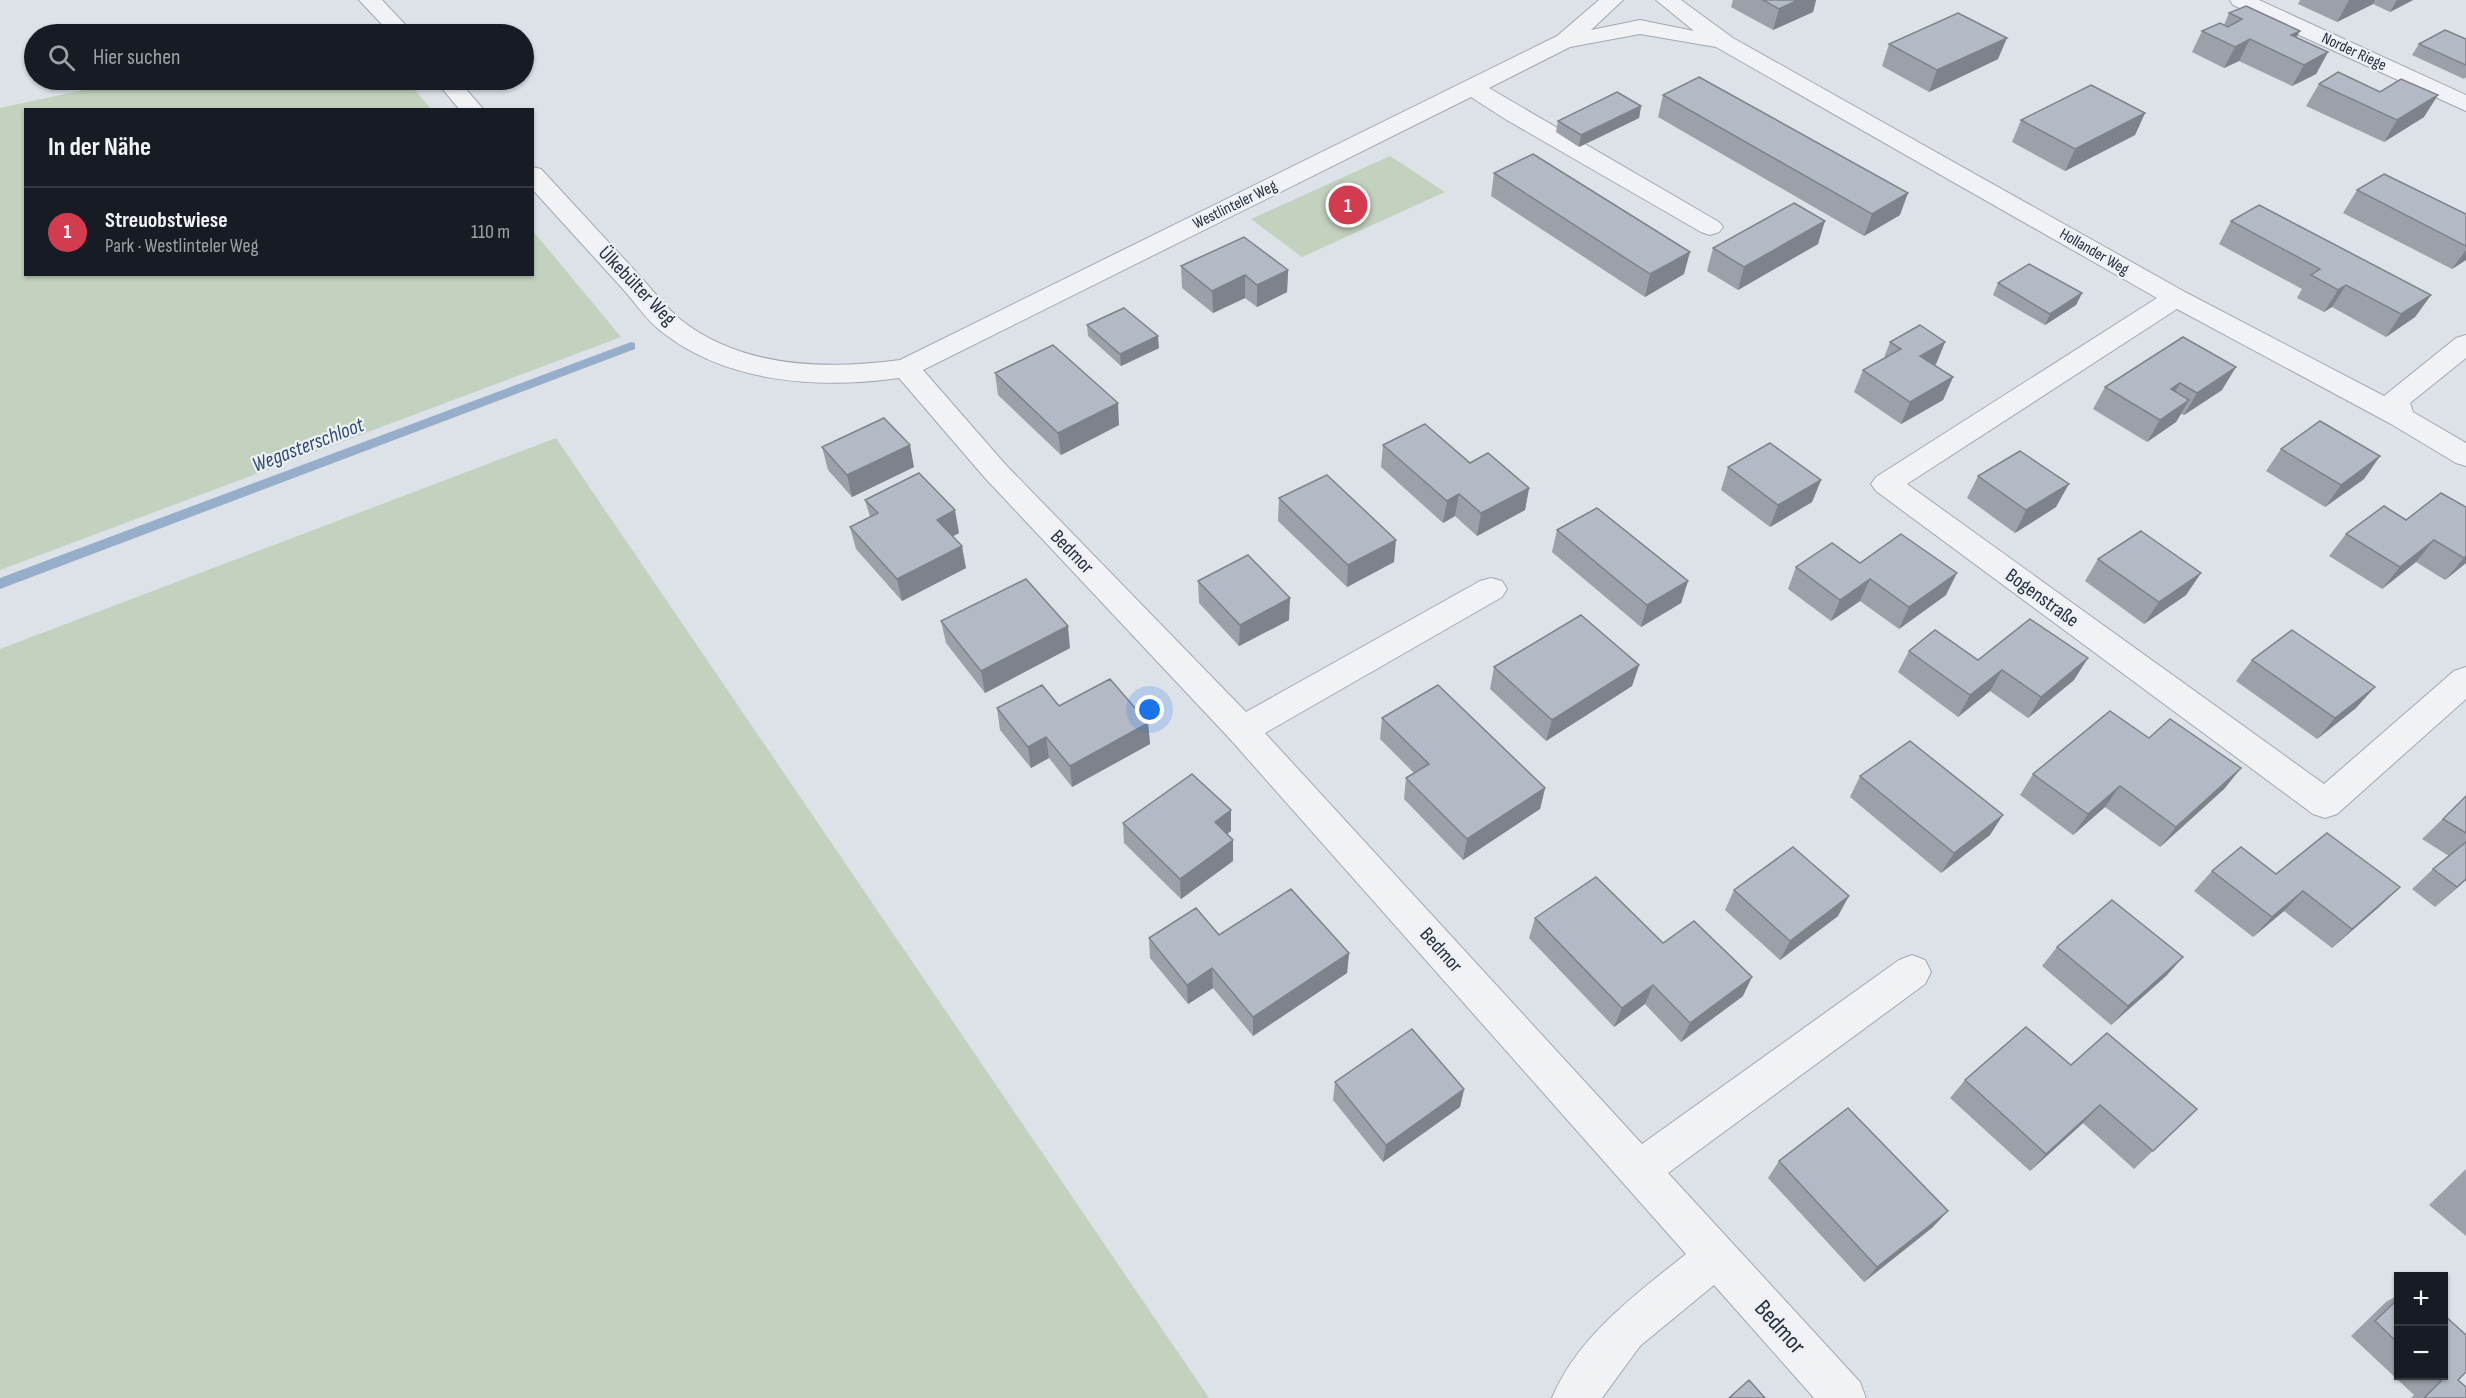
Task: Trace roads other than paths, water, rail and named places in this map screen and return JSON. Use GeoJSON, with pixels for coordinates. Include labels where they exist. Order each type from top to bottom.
{"type":"FeatureCollection","features":[{"type":"Feature","properties":{"kind":"street"},"geometry":{"type":"LineString","coordinates":[[370,0],[393,24]]}},
{"type":"Feature","properties":{"kind":"street","name":"Westlinteler Weg"},"geometry":{"type":"LineString","coordinates":[[906,368],[1565,41],[1612,0]]}},
{"type":"Feature","properties":{"kind":"street"},"geometry":{"type":"LineString","coordinates":[[1667,0],[1725,44]]}},
{"type":"Feature","properties":{"kind":"street","name":"Norder Riege"},"geometry":{"type":"LineString","coordinates":[[2241,0],[2466,104]]}},
{"type":"Feature","properties":{"kind":"street","name":"Westlinteler Weg"},"geometry":{"type":"LineString","coordinates":[[1565,41],[1640,27],[1725,44]]}},
{"type":"Feature","properties":{"kind":"street","name":"Hollander Weg"},"geometry":{"type":"LineString","coordinates":[[1725,44],[2176,298],[2400,417],[2466,456]]}},
{"type":"Feature","properties":{"kind":"street"},"geometry":{"type":"LineString","coordinates":[[1472,87],[1513,114],[1710,227]]}},
{"type":"Feature","properties":{"kind":"street"},"geometry":{"type":"LineString","coordinates":[[455,90],[471,108]]}},
{"type":"Feature","properties":{"kind":"street","name":"Ülkebülter Weg"},"geometry":{"type":"LineString","coordinates":[[534,176],[671,326],[718,353],[768,368],[811,374],[855,375],[906,368]]}},
{"type":"Feature","properties":{"kind":"street","name":"Bogenstraße"},"geometry":{"type":"LineString","coordinates":[[2176,298],[1886,484],[2325,804],[2466,680]]}},
{"type":"Feature","properties":{"kind":"street"},"geometry":{"type":"LineString","coordinates":[[2400,417],[2395,401],[2466,344]]}},
{"type":"Feature","properties":{"kind":"street","name":"Bedmor"},"geometry":{"type":"LineString","coordinates":[[906,368],[995,471],[1242,730],[1844,1398]]}},
{"type":"Feature","properties":{"kind":"street"},"geometry":{"type":"LineString","coordinates":[[1242,730],[1491,589]]}},
{"type":"Feature","properties":{"kind":"street"},"geometry":{"type":"LineString","coordinates":[[1640,1170],[1912,972]]}},
{"type":"Feature","properties":{"kind":"street"},"geometry":{"type":"LineString","coordinates":[[1574,1398],[1625,1331],[1717,1256]]}},
{"type":"Feature","properties":{"kind":"waterway","name":"Wegasterschloot"},"geometry":{"type":"LineString","coordinates":[[0,584],[631,346]]}},
{"type":"Feature","properties":{"kind":"place","name":"Streuobstwiese"},"geometry":{"type":"Point","coordinates":[1348,205]}}]}
